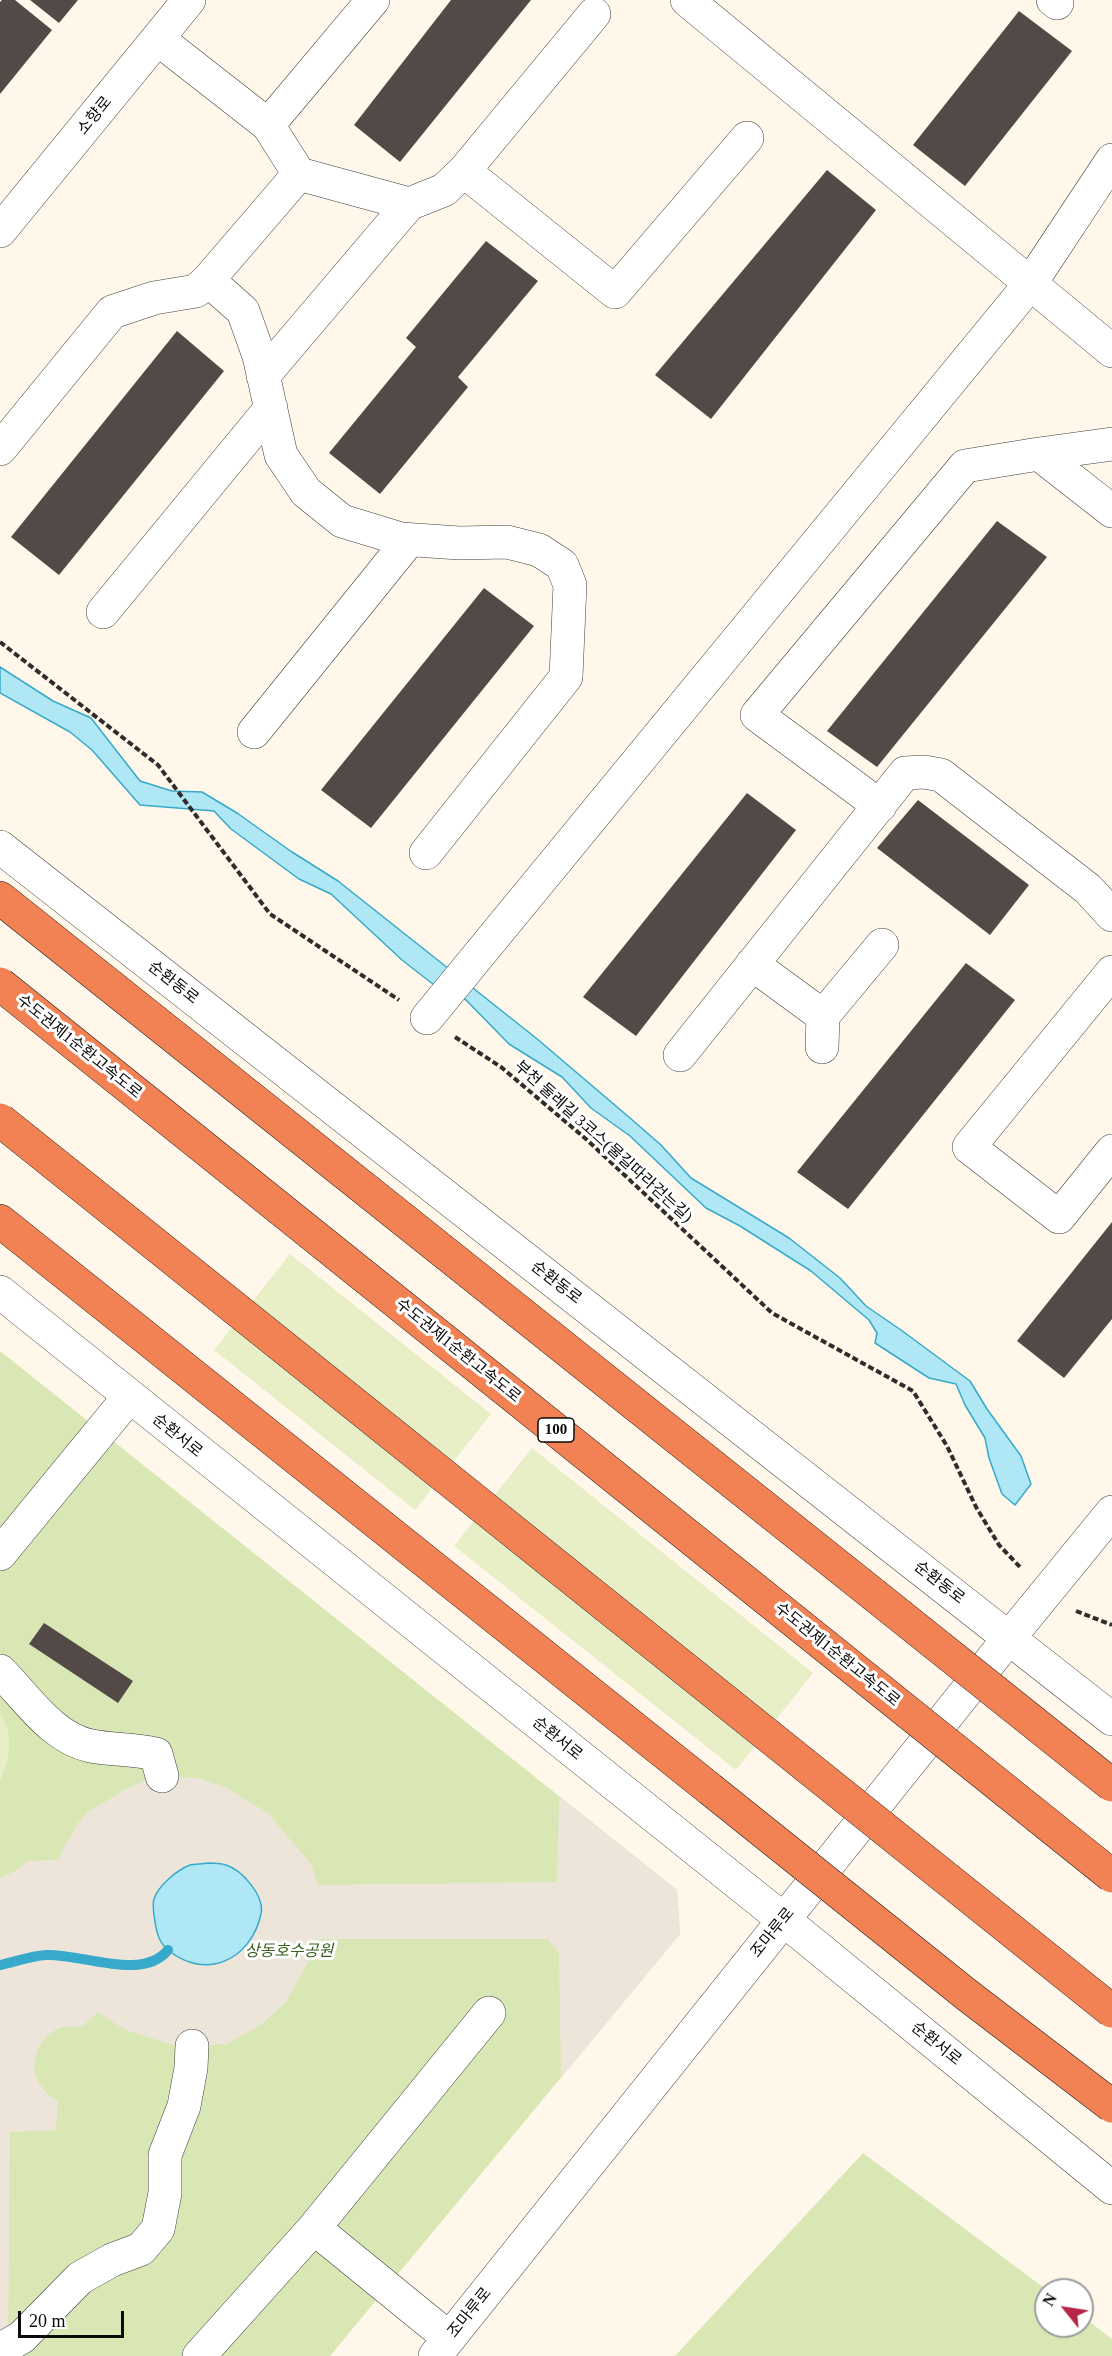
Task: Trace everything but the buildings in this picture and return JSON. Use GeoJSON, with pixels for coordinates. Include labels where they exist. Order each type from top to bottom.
{"type":"FeatureCollection","features":[{"type":"Feature","properties":{"kind":"highway"},"geometry":{"type":"LineString","coordinates":[[0,898],[1112,1785]]}},
{"type":"Feature","properties":{"kind":"highway","name":"수도권제1순환고속도로"},"geometry":{"type":"LineString","coordinates":[[0,984],[1112,1876]]}},
{"type":"Feature","properties":{"kind":"highway"},"geometry":{"type":"LineString","coordinates":[[0,1119],[1112,2011]]}},
{"type":"Feature","properties":{"kind":"highway"},"geometry":{"type":"LineString","coordinates":[[0,1221],[967,1995],[1112,2106]]}},
{"type":"Feature","properties":{"kind":"street","name":"소향로"},"geometry":{"type":"LineString","coordinates":[[0,231],[189,0]]}},
{"type":"Feature","properties":{"kind":"street"},"geometry":{"type":"LineString","coordinates":[[268,125],[373,0]]}},
{"type":"Feature","properties":{"kind":"street"},"geometry":{"type":"LineString","coordinates":[[687,0],[1112,351]]}},
{"type":"Feature","properties":{"kind":"street"},"geometry":{"type":"LineString","coordinates":[[263,376],[409,204],[444,190],[464,171],[594,14]]}},
{"type":"Feature","properties":{"kind":"street"},"geometry":{"type":"LineString","coordinates":[[158,39],[268,125],[299,174],[409,204]]}},
{"type":"Feature","properties":{"kind":"street"},"geometry":{"type":"LineString","coordinates":[[464,171],[615,292],[747,138]]}},
{"type":"Feature","properties":{"kind":"street"},"geometry":{"type":"LineString","coordinates":[[427,1018],[1030,284],[1112,160]]}},
{"type":"Feature","properties":{"kind":"street"},"geometry":{"type":"LineString","coordinates":[[0,449],[112,312],[154,298],[196,291],[299,174]]}},
{"type":"Feature","properties":{"kind":"street"},"geometry":{"type":"LineString","coordinates":[[208,280],[243,311],[259,356],[281,455],[306,492],[342,521],[409,540],[459,543],[507,542],[539,550],[562,565],[570,585],[566,677],[426,853]]}},
{"type":"Feature","properties":{"kind":"street"},"geometry":{"type":"LineString","coordinates":[[103,612],[271,408]]}},
{"type":"Feature","properties":{"kind":"street"},"geometry":{"type":"LineString","coordinates":[[880,806],[757,715],[965,466],[1112,444]]}},
{"type":"Feature","properties":{"kind":"street"},"geometry":{"type":"LineString","coordinates":[[1039,454],[1112,512]]}},
{"type":"Feature","properties":{"kind":"street"},"geometry":{"type":"LineString","coordinates":[[254,732],[409,540]]}},
{"type":"Feature","properties":{"kind":"street"},"geometry":{"type":"LineString","coordinates":[[680,1055],[905,773],[924,772],[940,775],[1088,888],[1112,915]]}},
{"type":"Feature","properties":{"kind":"street","name":"순환동로"},"geometry":{"type":"LineString","coordinates":[[0,847],[1112,1719]]}},
{"type":"Feature","properties":{"kind":"street"},"geometry":{"type":"LineString","coordinates":[[753,964],[822,1032],[882,945]]}},
{"type":"Feature","properties":{"kind":"street"},"geometry":{"type":"LineString","coordinates":[[1112,972],[969,1148],[1051,1226],[1112,1151]]}},
{"type":"Feature","properties":{"kind":"street","name":"순환서로"},"geometry":{"type":"LineString","coordinates":[[0,1292],[784,1920],[1112,2188]]}},
{"type":"Feature","properties":{"kind":"street"},"geometry":{"type":"LineString","coordinates":[[0,1554],[11,1520],[129,1397]]}},
{"type":"Feature","properties":{"kind":"street","name":"조마루로"},"geometry":{"type":"LineString","coordinates":[[442,2347],[1112,1512]]}},
{"type":"Feature","properties":{"kind":"street"},"geometry":{"type":"LineString","coordinates":[[0,1671],[45,1719],[71,1740],[92,1746],[139,1750],[156,1754],[162,1776]]}},
{"type":"Feature","properties":{"kind":"street"},"geometry":{"type":"LineString","coordinates":[[199,2356],[314,2228],[489,2013]]}},
{"type":"Feature","properties":{"kind":"street"},"geometry":{"type":"LineString","coordinates":[[0,2350],[22,2337],[80,2278],[112,2260],[141,2249],[158,2229],[165,2193],[165,2155],[184,2106],[191,2068],[192,2046]]}},
{"type":"Feature","properties":{"kind":"street"},"geometry":{"type":"LineString","coordinates":[[314,2228],[442,2347]]}},
{"type":"Feature","properties":{"kind":"path","name":"부천 둘레길 3코스(물길따라걷는길)"},"geometry":{"type":"LineString","coordinates":[[0,642],[158,765],[270,914],[501,1067],[586,1139],[772,1313],[913,1391],[947,1446],[976,1506],[999,1545],[1025,1573],[1069,1609],[1112,1625]]}},
{"type":"Feature","properties":{"kind":"green space"},"geometry":{"type":"Polygon","coordinates":[[[290,1254],[491,1414],[415,1510],[214,1350],[290,1254]]]}},
{"type":"Feature","properties":{"kind":"green space","name":"상동호수공원"},"geometry":{"type":"Polygon","coordinates":[[[0,1351],[677,1890],[680,1934],[330,2356],[0,2356],[0,1351]]]}},
{"type":"Feature","properties":{"kind":"green space"},"geometry":{"type":"Polygon","coordinates":[[[532,1448],[813,1673],[736,1770],[454,1546],[532,1448]]]}},
{"type":"Feature","properties":{"kind":"green space"},"geometry":{"type":"Polygon","coordinates":[[[0,1713],[7,1729],[9,1747],[0,1781],[0,1713]]]}},
{"type":"Feature","properties":{"kind":"green space"},"geometry":{"type":"Polygon","coordinates":[[[863,2153],[1034,2280],[1034,2338],[1094,2338],[1094,2325],[1112,2339],[1112,2356],[675,2356],[863,2153]]]}},
{"type":"Feature","properties":{"kind":"shaded area"},"geometry":{"type":"Polygon","coordinates":[[[162,1776],[197,1778],[225,1787],[268,1813],[311,1864],[318,1885],[557,1882],[559,1797],[677,1890],[680,1934],[561,2078],[559,1953],[547,1939],[318,1939],[310,1959],[286,2002],[261,2025],[227,2044],[174,2045],[125,2030],[98,2012],[82,2027],[69,2026],[57,2029],[39,2046],[34,2071],[47,2094],[58,2101],[56,2130],[10,2132],[8,2346],[0,2350],[0,1878],[15,1871],[28,1861],[59,1860],[78,1823],[88,1812],[124,1790],[162,1776]],[[190,1865],[162,1886],[168,1950],[194,1965],[253,1935],[256,1924],[190,1865]]]}},
{"type":"Feature","properties":{"kind":"water"},"geometry":{"type":"Polygon","coordinates":[[[0,667],[53,701],[91,718],[140,781],[172,791],[202,792],[338,881],[536,1038],[661,1145],[691,1178],[789,1238],[840,1278],[866,1306],[970,1381],[1021,1456],[1031,1484],[1015,1505],[1002,1494],[989,1458],[985,1438],[965,1405],[956,1384],[929,1378],[875,1343],[877,1333],[869,1320],[811,1271],[740,1226],[706,1208],[630,1136],[591,1108],[562,1077],[509,1044],[466,1000],[438,988],[402,960],[331,894],[299,879],[231,829],[214,811],[140,805],[92,750],[70,732],[0,693],[0,667]]]}},
{"type":"Feature","properties":{"kind":"water"},"geometry":{"type":"Polygon","coordinates":[[[208,1863],[226,1865],[239,1872],[256,1892],[261,1914],[256,1930],[237,1954],[225,1961],[197,1964],[182,1959],[162,1944],[157,1930],[153,1902],[159,1889],[179,1871],[190,1865],[208,1863]]]}},
{"type":"Feature","properties":{"kind":"waterway"},"geometry":{"type":"LineString","coordinates":[[0,1965],[46,1955],[110,1964],[143,1964],[157,1959],[168,1950]]}}]}
